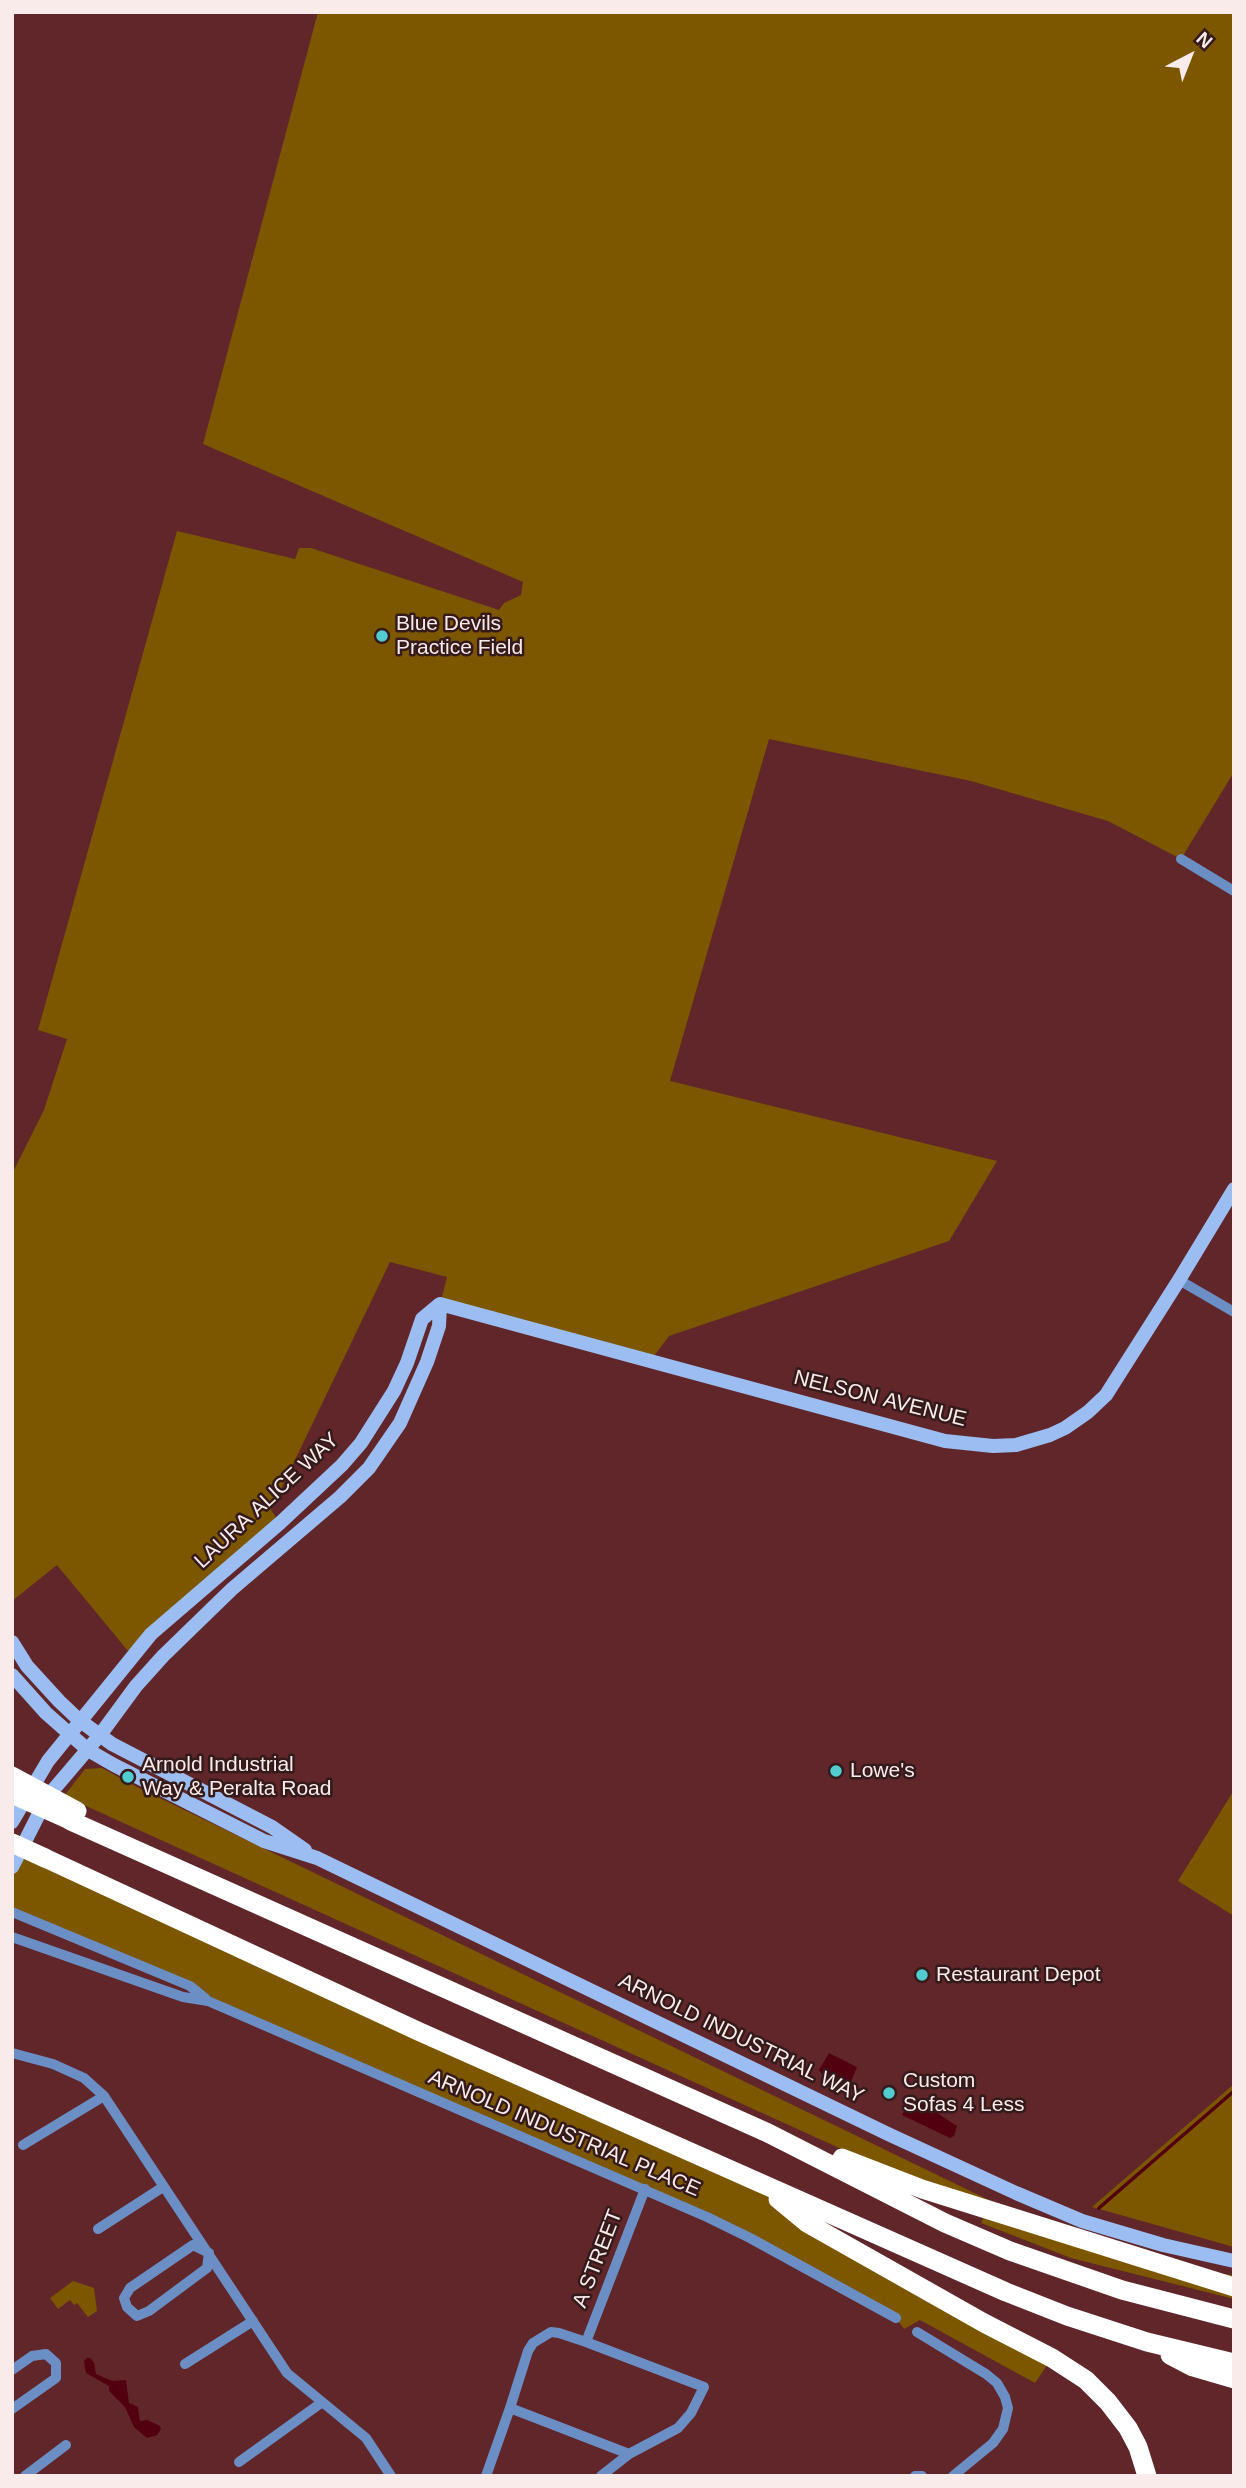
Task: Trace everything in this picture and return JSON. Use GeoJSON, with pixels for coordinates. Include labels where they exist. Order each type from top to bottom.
{"type":"FeatureCollection","features":[{"type":"Feature","properties":{"kind":"highway"},"geometry":{"type":"LineString","coordinates":[[12,1776],[74,1816]]}},
{"type":"Feature","properties":{"kind":"highway"},"geometry":{"type":"LineString","coordinates":[[12,1794],[74,1816],[441,1988],[768,2133],[945,2222],[1010,2251],[1122,2290],[1234,2319]]}},
{"type":"Feature","properties":{"kind":"highway"},"geometry":{"type":"LineString","coordinates":[[12,1846],[41,1856],[420,2032],[1006,2292],[1147,2343],[1234,2362]]}},
{"type":"Feature","properties":{"kind":"highway"},"geometry":{"type":"LineString","coordinates":[[768,2133],[807,2144],[885,2176],[1234,2287]]}},
{"type":"Feature","properties":{"kind":"highway"},"geometry":{"type":"LineString","coordinates":[[759,2183],[807,2223],[1072,2371],[1097,2390],[1119,2414],[1138,2448],[1147,2476]]}},
{"type":"Feature","properties":{"kind":"highway"},"geometry":{"type":"LineString","coordinates":[[1122,2290],[1234,2310]]}},
{"type":"Feature","properties":{"kind":"highway"},"geometry":{"type":"LineString","coordinates":[[1147,2343],[1193,2367],[1234,2379]]}},
{"type":"Feature","properties":{"kind":"street"},"geometry":{"type":"LineString","coordinates":[[1181,859],[1234,891]]}},
{"type":"Feature","properties":{"kind":"street","name":"NELSON AVENUE"},"geometry":{"type":"LineString","coordinates":[[440,1304],[946,1441],[993,1446],[1016,1445],[1065,1428],[1106,1395],[1234,1189]]}},
{"type":"Feature","properties":{"kind":"street"},"geometry":{"type":"LineString","coordinates":[[1179,1280],[1234,1312]]}},
{"type":"Feature","properties":{"kind":"street","name":"LAURA ALICE WAY"},"geometry":{"type":"LineString","coordinates":[[12,1822],[35,1780],[79,1720],[151,1634],[280,1522],[348,1458],[377,1420],[394,1391],[422,1319],[440,1304]]}},
{"type":"Feature","properties":{"kind":"street","name":"LAURA ALICE WAY"},"geometry":{"type":"LineString","coordinates":[[12,1867],[48,1796],[100,1735],[136,1686],[232,1589],[340,1497],[369,1468],[400,1423],[427,1362],[439,1326],[440,1304]]}},
{"type":"Feature","properties":{"kind":"street","name":"ARNOLD INDUSTRIAL WAY"},"geometry":{"type":"LineString","coordinates":[[12,1643],[27,1666],[59,1701],[100,1735],[272,1827],[317,1858]]}},
{"type":"Feature","properties":{"kind":"street","name":"ARNOLD INDUSTRIAL WAY"},"geometry":{"type":"LineString","coordinates":[[12,1675],[88,1750],[264,1841],[317,1858],[868,2125],[1016,2193],[1091,2224],[1163,2245],[1234,2261]]}},
{"type":"Feature","properties":{"kind":"street","name":"ARNOLD INDUSTRIAL PLACE"},"geometry":{"type":"LineString","coordinates":[[12,1912],[190,1986],[208,2001]]}},
{"type":"Feature","properties":{"kind":"street","name":"ARNOLD INDUSTRIAL PLACE"},"geometry":{"type":"LineString","coordinates":[[12,1937],[183,1997],[208,2001],[645,2189],[750,2238],[897,2318]]}},
{"type":"Feature","properties":{"kind":"street"},"geometry":{"type":"LineString","coordinates":[[12,2053],[53,2064],[84,2078],[104,2096],[287,2373],[366,2438],[391,2476]]}},
{"type":"Feature","properties":{"kind":"street"},"geometry":{"type":"LineString","coordinates":[[23,2145],[104,2096]]}},
{"type":"Feature","properties":{"kind":"street"},"geometry":{"type":"LineString","coordinates":[[98,2229],[163,2187]]}},
{"type":"Feature","properties":{"kind":"street","name":"A STREET"},"geometry":{"type":"LineString","coordinates":[[586,2342],[645,2189]]}},
{"type":"Feature","properties":{"kind":"street"},"geometry":{"type":"LineString","coordinates":[[193,2245],[209,2253],[207,2268],[149,2311],[137,2316],[127,2307],[124,2298],[130,2288],[193,2245]]}},
{"type":"Feature","properties":{"kind":"street"},"geometry":{"type":"LineString","coordinates":[[185,2364],[253,2321]]}},
{"type":"Feature","properties":{"kind":"street","name":"A STREET"},"geometry":{"type":"LineString","coordinates":[[486,2476],[528,2351],[533,2343],[551,2332],[586,2342],[704,2387],[691,2413],[678,2428],[629,2454],[601,2476]]}},
{"type":"Feature","properties":{"kind":"street"},"geometry":{"type":"LineString","coordinates":[[917,2332],[986,2374],[996,2383],[1008,2408],[1003,2429],[993,2443],[953,2476]]}},
{"type":"Feature","properties":{"kind":"street"},"geometry":{"type":"LineString","coordinates":[[12,2370],[32,2356],[46,2354],[56,2363],[56,2378],[12,2409]]}},
{"type":"Feature","properties":{"kind":"street"},"geometry":{"type":"LineString","coordinates":[[240,2462],[321,2403]]}},
{"type":"Feature","properties":{"kind":"street"},"geometry":{"type":"LineString","coordinates":[[510,2408],[629,2454]]}},
{"type":"Feature","properties":{"kind":"street"},"geometry":{"type":"LineString","coordinates":[[25,2476],[66,2445]]}},
{"type":"Feature","properties":{"kind":"street"},"geometry":{"type":"LineString","coordinates":[[915,2476],[922,2476]]}},
{"type":"Feature","properties":{"kind":"shaded area"},"geometry":{"type":"Polygon","coordinates":[[[318,12],[1234,12],[1234,772],[1181,859],[1108,821],[971,781],[769,739],[670,1081],[997,1161],[949,1241],[669,1336],[651,1360],[440,1304],[447,1277],[390,1262],[271,1510],[280,1523],[133,1657],[57,1565],[12,1601],[12,1174],[44,1110],[67,1039],[38,1030],[177,531],[295,559],[299,548],[311,548],[499,610],[504,603],[521,595],[523,582],[203,444],[318,12]]]}},
{"type":"Feature","properties":{"kind":"shaded area"},"geometry":{"type":"Polygon","coordinates":[[[102,1768],[993,2202],[915,2177],[837,2147],[64,1796],[85,1769],[102,1768]]]}},
{"type":"Feature","properties":{"kind":"shaded area"},"geometry":{"type":"Polygon","coordinates":[[[1234,1790],[1234,1916],[1178,1881],[1234,1790]]]}},
{"type":"Feature","properties":{"kind":"shaded area"},"geometry":{"type":"Polygon","coordinates":[[[20,1852],[759,2183],[1052,2358],[1035,2383],[920,2320],[904,2329],[896,2318],[750,2238],[272,2030],[190,1986],[12,1912],[12,1867],[20,1852]]]}},
{"type":"Feature","properties":{"kind":"shaded area"},"geometry":{"type":"Polygon","coordinates":[[[829,2053],[857,2067],[850,2084],[846,2086],[819,2070],[829,2053]]]}},
{"type":"Feature","properties":{"kind":"shaded area"},"geometry":{"type":"Polygon","coordinates":[[[1234,2084],[1234,2247],[1092,2207],[1234,2084]]]}},
{"type":"Feature","properties":{"kind":"shaded area"},"geometry":{"type":"Polygon","coordinates":[[[912,2097],[957,2126],[954,2136],[950,2138],[902,2115],[912,2097]]]}},
{"type":"Feature","properties":{"kind":"shaded area"},"geometry":{"type":"Polygon","coordinates":[[[985,2214],[1220,2274],[1234,2275],[1234,2299],[1071,2258],[981,2223],[985,2214]]]}},
{"type":"Feature","properties":{"kind":"shaded area"},"geometry":{"type":"Polygon","coordinates":[[[73,2281],[94,2288],[97,2311],[88,2317],[77,2303],[74,2305],[70,2300],[58,2309],[50,2298],[73,2281]]]}},
{"type":"Feature","properties":{"kind":"shaded area"},"geometry":{"type":"Polygon","coordinates":[[[87,2358],[94,2363],[96,2374],[112,2381],[126,2380],[129,2403],[138,2407],[140,2421],[147,2420],[160,2426],[157,2435],[147,2438],[134,2427],[125,2407],[109,2391],[109,2386],[86,2373],[84,2361],[87,2358]]]}},
{"type":"Feature","properties":{"kind":"waterway"},"geometry":{"type":"LineString","coordinates":[[1099,2208],[1234,2091]]}},
{"type":"Feature","properties":{"kind":"place","name":"Blue Devils Practice Field"},"geometry":{"type":"Point","coordinates":[382,636]}},
{"type":"Feature","properties":{"kind":"place","name":"Lowe's"},"geometry":{"type":"Point","coordinates":[836,1771]}},
{"type":"Feature","properties":{"kind":"place","name":"Arnold Industrial Way & Peralta Road"},"geometry":{"type":"Point","coordinates":[128,1777]}},
{"type":"Feature","properties":{"kind":"place","name":"Restaurant Depot"},"geometry":{"type":"Point","coordinates":[922,1975]}},
{"type":"Feature","properties":{"kind":"place","name":"Custom Sofas 4 Less"},"geometry":{"type":"Point","coordinates":[889,2093]}}]}
